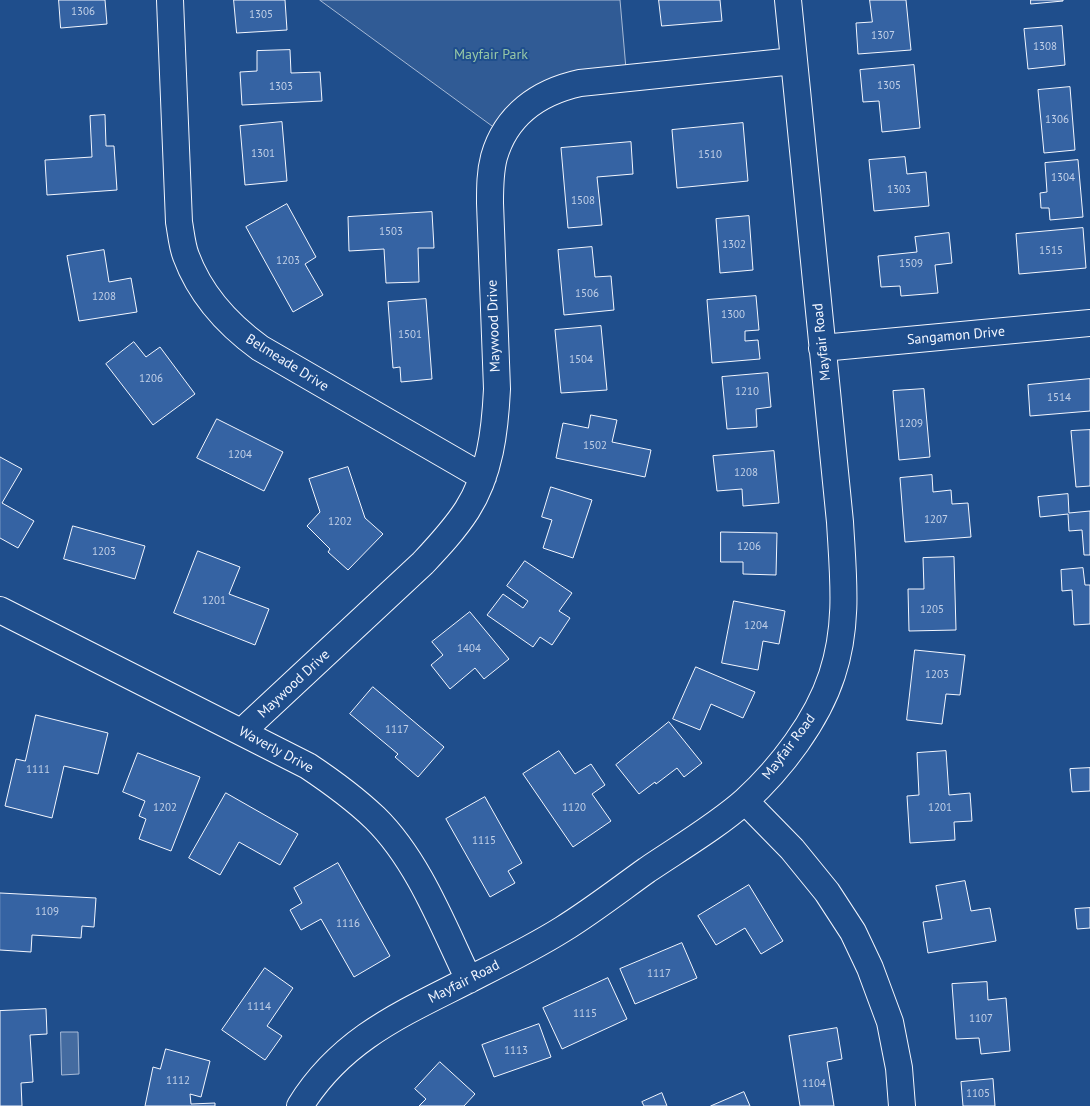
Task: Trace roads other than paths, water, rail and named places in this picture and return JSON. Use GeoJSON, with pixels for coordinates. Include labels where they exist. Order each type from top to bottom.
{"type":"FeatureCollection","features":[{"type":"Feature","properties":{"kind":"street","name":"Belmeade Drive"},"geometry":{"type":"LineString","coordinates":[[170,0],[179,222],[185,254],[198,282],[213,305],[241,334],[260,348],[483,477]]}},
{"type":"Feature","properties":{"kind":"street","name":"Mayfair Road"},"geometry":{"type":"LineString","coordinates":[[300,1106],[312,1086],[332,1063],[361,1039],[400,1014],[529,949],[565,928],[745,800],[771,775],[803,734],[815,714],[832,676],[841,641],[845,605],[840,522],[788,0]]}},
{"type":"Feature","properties":{"kind":"street","name":"Maywood Drive"},"geometry":{"type":"LineString","coordinates":[[246,734],[250,725],[423,563],[447,537],[468,509],[483,477],[490,452],[496,414],[497,389],[490,203],[491,173],[494,156],[501,139],[515,117],[531,102],[563,86],[580,82],[794,62]]}},
{"type":"Feature","properties":{"kind":"street","name":"Sangamon Drive"},"geometry":{"type":"LineString","coordinates":[[822,348],[1090,323]]}},
{"type":"Feature","properties":{"kind":"street","name":"Waverly Drive"},"geometry":{"type":"LineString","coordinates":[[0,610],[308,766],[346,791],[376,819],[398,845],[422,885],[469,980]]}},
{"type":"Feature","properties":{"kind":"street"},"geometry":{"type":"LineString","coordinates":[[745,800],[792,849],[827,892],[853,932],[870,968],[890,1022],[902,1106]]}},
{"type":"Feature","properties":{"kind":"park label","name":"Mayfair Park"},"geometry":{"type":"Point","coordinates":[491,55]}}]}
